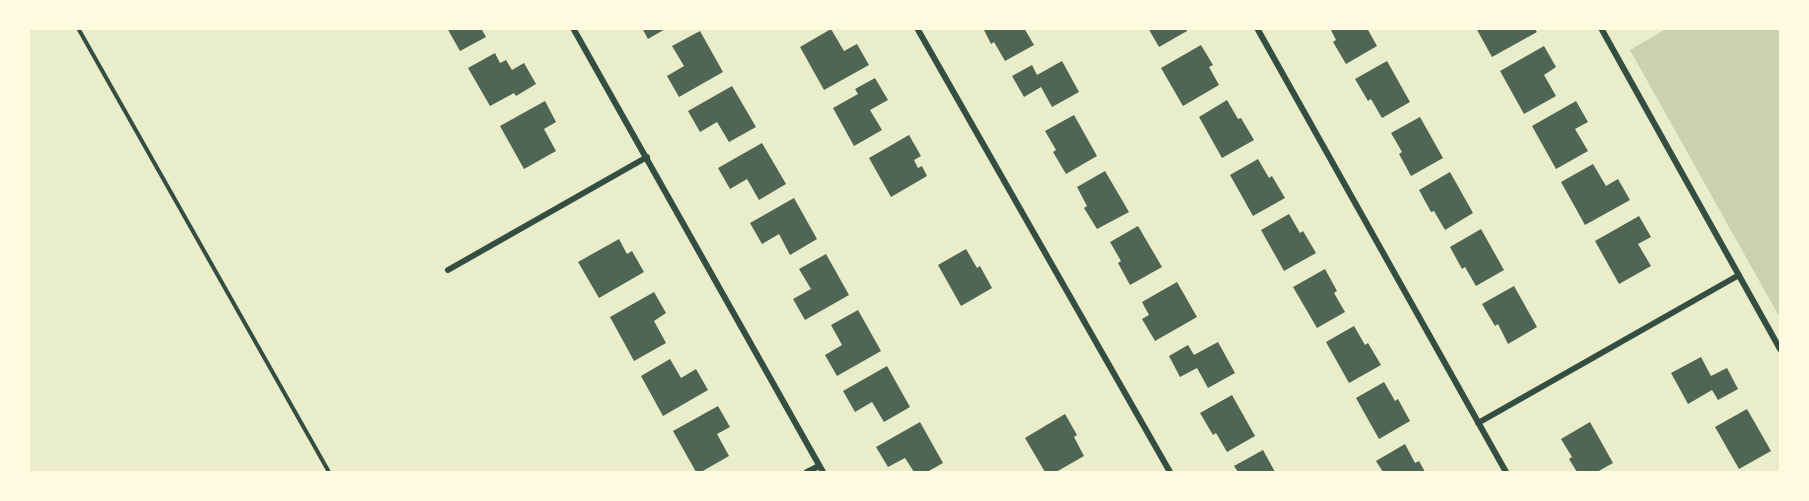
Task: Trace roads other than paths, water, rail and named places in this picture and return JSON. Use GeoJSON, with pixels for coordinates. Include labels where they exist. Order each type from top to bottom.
{"type":"FeatureCollection","features":[{"type":"Feature","properties":{"kind":"street"},"geometry":{"type":"LineString","coordinates":[[573,28],[821,469],[807,472]]}},
{"type":"Feature","properties":{"kind":"street"},"geometry":{"type":"LineString","coordinates":[[917,28],[1170,472]]}},
{"type":"Feature","properties":{"kind":"street"},"geometry":{"type":"LineString","coordinates":[[1257,28],[1506,472]]}},
{"type":"Feature","properties":{"kind":"street"},"geometry":{"type":"LineString","coordinates":[[1601,28],[1780,349]]}},
{"type":"Feature","properties":{"kind":"street"},"geometry":{"type":"LineString","coordinates":[[448,270],[647,158]]}},
{"type":"Feature","properties":{"kind":"street"},"geometry":{"type":"LineString","coordinates":[[1478,423],[1739,275]]}}]}
